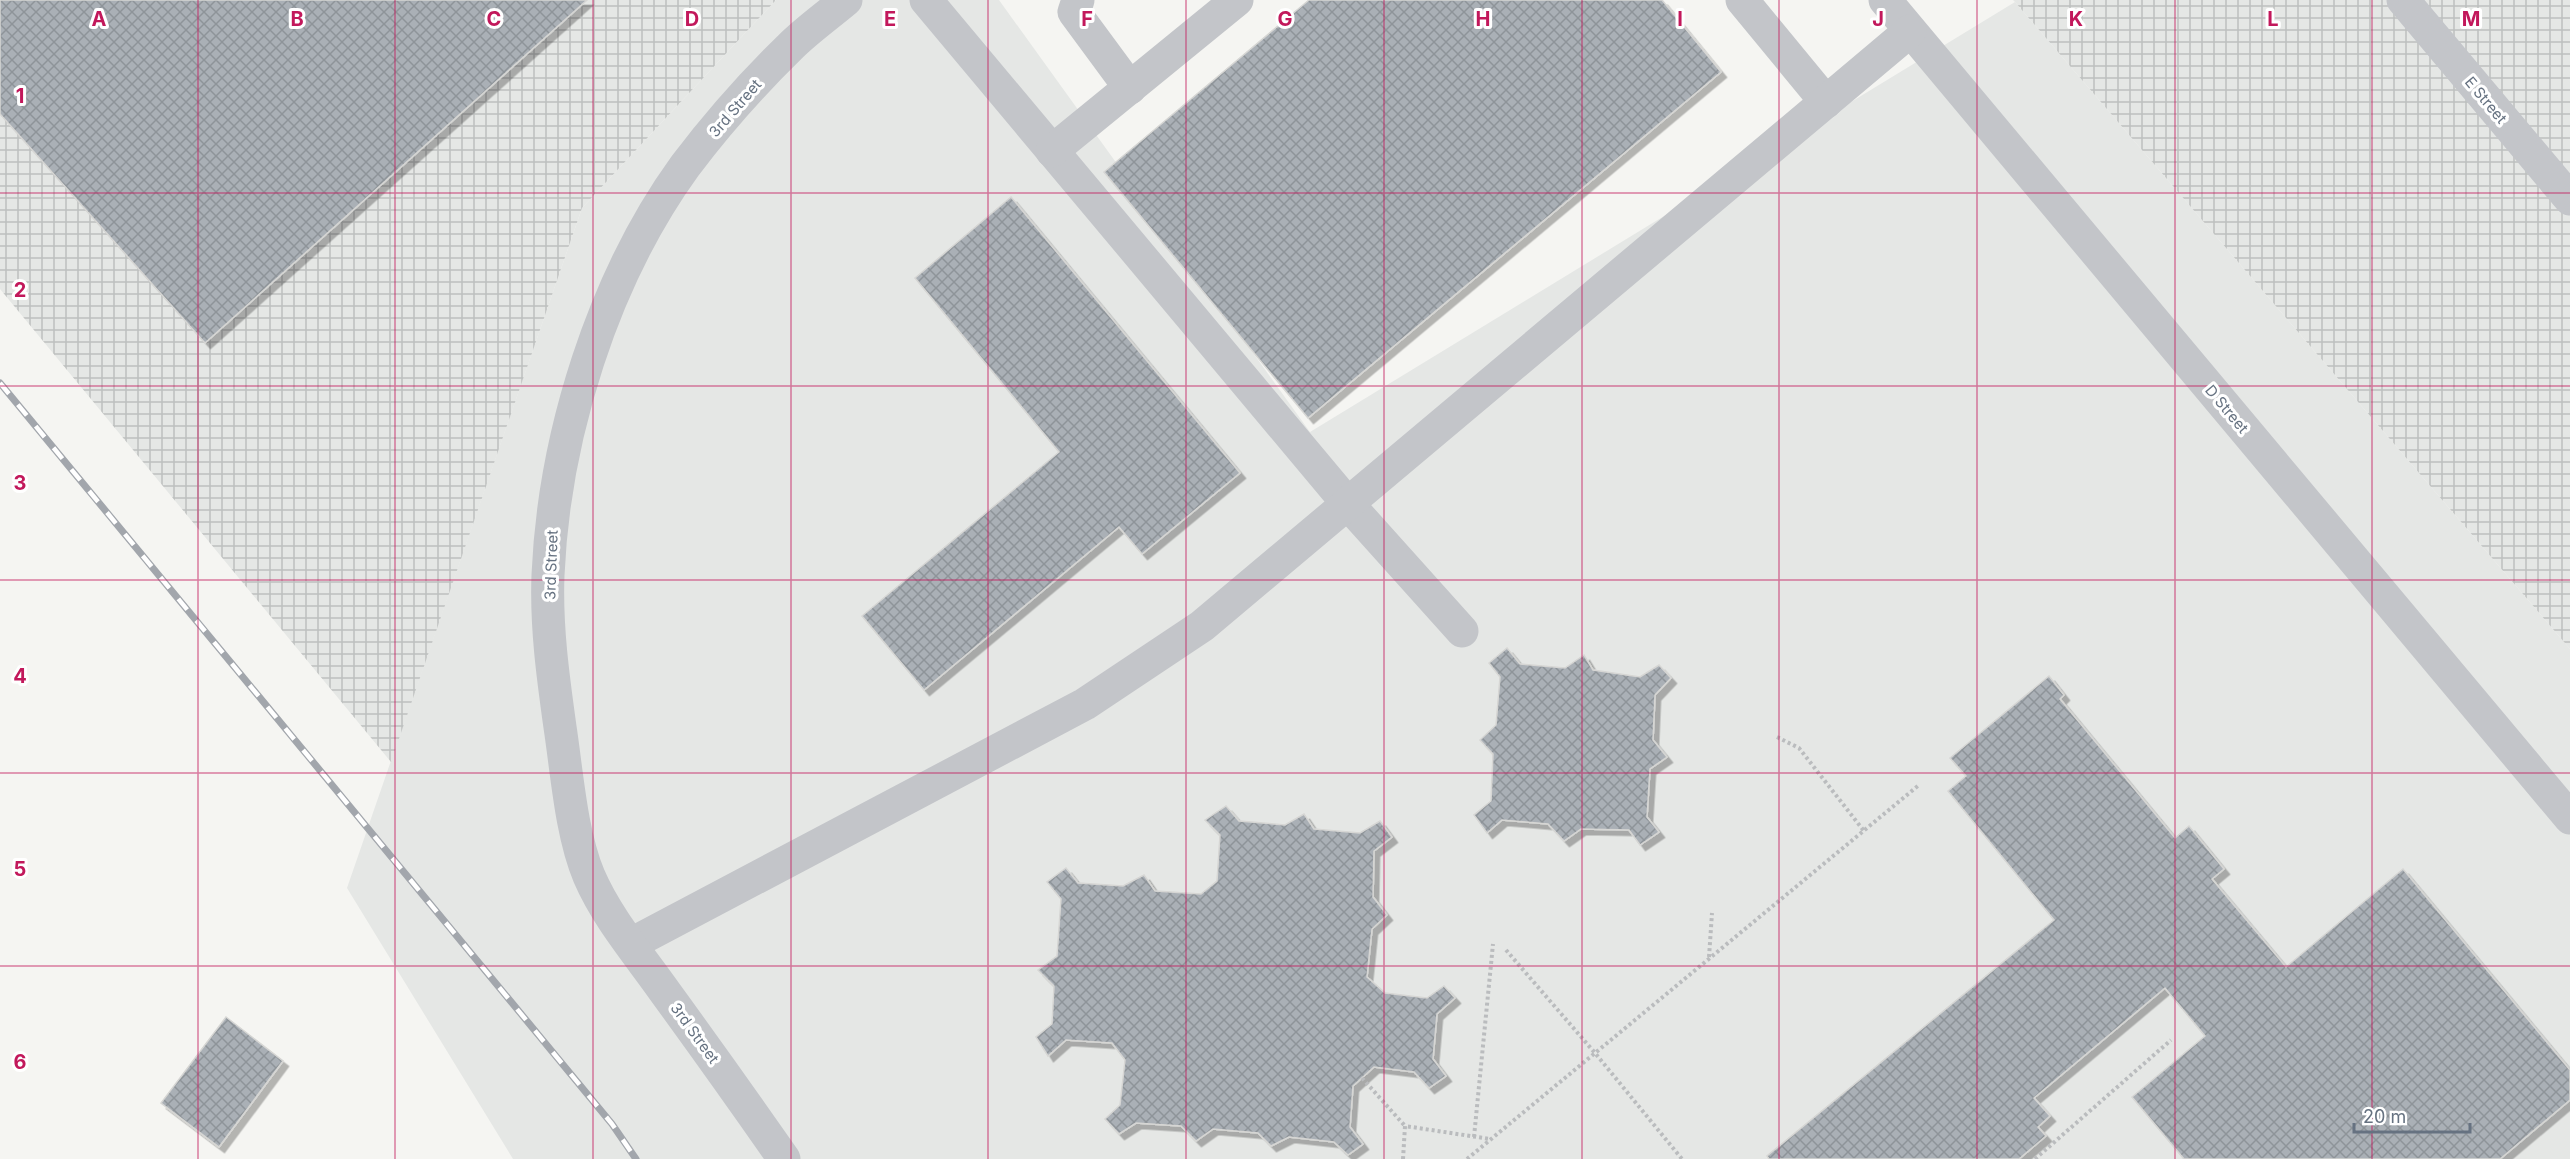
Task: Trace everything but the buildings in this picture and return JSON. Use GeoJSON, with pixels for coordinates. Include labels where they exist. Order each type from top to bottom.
{"type":"FeatureCollection","features":[{"type":"Feature","properties":{"kind":"street","name":"3rd Street"},"geometry":{"type":"LineString","coordinates":[[784,1159],[631,944],[589,875],[574,821],[551,664],[548,577],[554,511],[568,438],[585,371],[613,295],[647,227],[679,177],[734,107],[790,46],[846,0]]}},
{"type":"Feature","properties":{"kind":"street"},"geometry":{"type":"LineString","coordinates":[[926,0],[1348,504],[1462,631]]}},
{"type":"Feature","properties":{"kind":"street"},"geometry":{"type":"LineString","coordinates":[[1078,0],[1074,12],[1130,88]]}},
{"type":"Feature","properties":{"kind":"street"},"geometry":{"type":"LineString","coordinates":[[1052,151],[1237,0]]}},
{"type":"Feature","properties":{"kind":"street"},"geometry":{"type":"LineString","coordinates":[[1742,0],[1826,102]]}},
{"type":"Feature","properties":{"kind":"street","name":"D Street"},"geometry":{"type":"LineString","coordinates":[[1885,0],[2570,818]]}},
{"type":"Feature","properties":{"kind":"street","name":"E Street"},"geometry":{"type":"LineString","coordinates":[[2403,0],[2570,200]]}},
{"type":"Feature","properties":{"kind":"street"},"geometry":{"type":"LineString","coordinates":[[631,944],[1085,704],[1202,626],[1910,31]]}},
{"type":"Feature","properties":{"kind":"path"},"geometry":{"type":"LineString","coordinates":[[1777,737],[1799,748],[1864,831]]}},
{"type":"Feature","properties":{"kind":"path"},"geometry":{"type":"LineString","coordinates":[[1467,1159],[1919,785]]}},
{"type":"Feature","properties":{"kind":"path"},"geometry":{"type":"LineString","coordinates":[[1709,959],[1713,913]]}},
{"type":"Feature","properties":{"kind":"path"},"geometry":{"type":"LineString","coordinates":[[1474,1137],[1493,944]]}},
{"type":"Feature","properties":{"kind":"path"},"geometry":{"type":"LineString","coordinates":[[1506,950],[1682,1159]]}},
{"type":"Feature","properties":{"kind":"path"},"geometry":{"type":"LineString","coordinates":[[2035,1159],[2171,1040]]}},
{"type":"Feature","properties":{"kind":"path"},"geometry":{"type":"LineString","coordinates":[[1362,1078],[1405,1126],[1491,1140]]}},
{"type":"Feature","properties":{"kind":"path"},"geometry":{"type":"LineString","coordinates":[[1403,1159],[1405,1126]]}},
{"type":"Feature","properties":{"kind":"shaded area"},"geometry":{"type":"Polygon","coordinates":[[[0,0],[776,0],[582,208],[391,762],[0,289],[0,0]]]}},
{"type":"Feature","properties":{"kind":"shaded area"},"geometry":{"type":"Polygon","coordinates":[[[776,0],[999,0],[1310,432],[2015,2],[2570,649],[2570,1159],[513,1159],[347,888],[582,208],[776,0]]]}},
{"type":"Feature","properties":{"kind":"shaded area"},"geometry":{"type":"Polygon","coordinates":[[[2013,0],[2570,0],[2570,649],[2015,2],[2013,0]]]}},
{"type":"Feature","properties":{"kind":"railway"},"geometry":{"type":"LineString","coordinates":[[0,383],[612,1124],[636,1159]]}}]}
